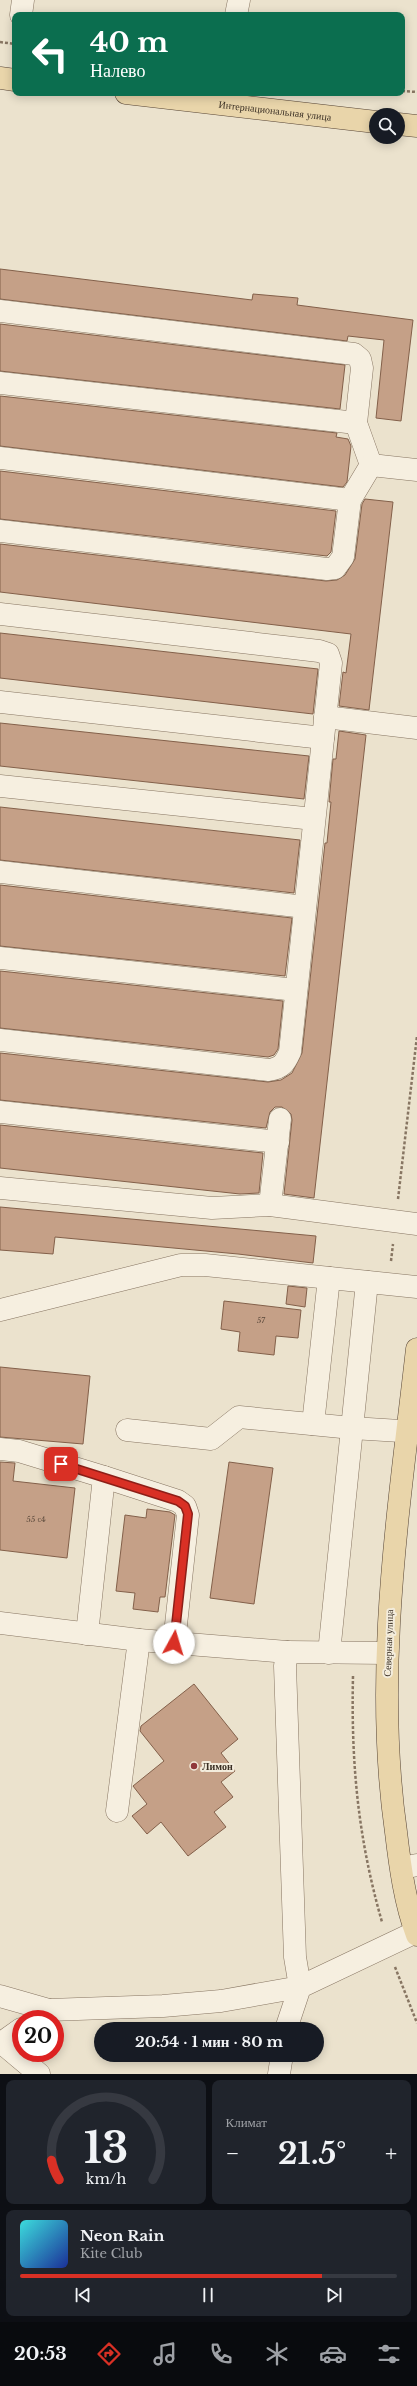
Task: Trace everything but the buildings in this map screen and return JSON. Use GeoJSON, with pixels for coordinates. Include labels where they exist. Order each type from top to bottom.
{"type":"FeatureCollection","features":[{"type":"Feature","properties":{"kind":"main road","name":"Интернациональная улица"},"geometry":{"type":"LineString","coordinates":[[176,96],[225,99],[369,121]]}},
{"type":"Feature","properties":{"kind":"main road"},"geometry":{"type":"LineString","coordinates":[[405,125],[417,126]]}},
{"type":"Feature","properties":{"kind":"main road","name":"Северная улица"},"geometry":{"type":"LineString","coordinates":[[416,1934],[409,1867],[391,1800],[387,1741],[387,1653],[391,1584],[412,1431],[417,1348]]}},
{"type":"Feature","properties":{"kind":"lane"},"geometry":{"type":"LineString","coordinates":[[21,12],[23,0]]}},
{"type":"Feature","properties":{"kind":"lane"},"geometry":{"type":"LineString","coordinates":[[237,12],[239,0]]}},
{"type":"Feature","properties":{"kind":"lane"},"geometry":{"type":"LineString","coordinates":[[0,311],[354,354],[360,359],[362,368],[356,423],[371,465]]}},
{"type":"Feature","properties":{"kind":"lane"},"geometry":{"type":"LineString","coordinates":[[0,383],[356,423]]}},
{"type":"Feature","properties":{"kind":"lane"},"geometry":{"type":"LineString","coordinates":[[0,458],[350,500]]}},
{"type":"Feature","properties":{"kind":"lane"},"geometry":{"type":"LineString","coordinates":[[371,465],[417,470]]}},
{"type":"Feature","properties":{"kind":"lane"},"geometry":{"type":"LineString","coordinates":[[0,531],[327,569],[335,568],[343,557],[350,500],[371,465]]}},
{"type":"Feature","properties":{"kind":"lane"},"geometry":{"type":"LineString","coordinates":[[0,614],[319,651],[328,654],[331,663],[290,1052],[285,1062],[279,1068],[269,1070],[0,1040]]}},
{"type":"Feature","properties":{"kind":"lane"},"geometry":{"type":"LineString","coordinates":[[0,702],[324,727],[417,728]]}},
{"type":"Feature","properties":{"kind":"lane"},"geometry":{"type":"LineString","coordinates":[[0,786],[314,819]]}},
{"type":"Feature","properties":{"kind":"lane"},"geometry":{"type":"LineString","coordinates":[[0,872],[305,907]]}},
{"type":"Feature","properties":{"kind":"lane"},"geometry":{"type":"LineString","coordinates":[[0,958],[296,990]]}},
{"type":"Feature","properties":{"kind":"lane"},"geometry":{"type":"LineString","coordinates":[[0,1112],[278,1142]]}},
{"type":"Feature","properties":{"kind":"lane"},"geometry":{"type":"LineString","coordinates":[[270,1205],[280,1119]]}},
{"type":"Feature","properties":{"kind":"lane"},"geometry":{"type":"LineString","coordinates":[[0,1188],[212,1208],[270,1205],[417,1224]]}},
{"type":"Feature","properties":{"kind":"lane"},"geometry":{"type":"LineString","coordinates":[[0,1310],[180,1265],[205,1265],[417,1287]]}},
{"type":"Feature","properties":{"kind":"lane"},"geometry":{"type":"LineString","coordinates":[[313,1424],[329,1278]]}},
{"type":"Feature","properties":{"kind":"lane"},"geometry":{"type":"LineString","coordinates":[[329,1653],[367,1282]]}},
{"type":"Feature","properties":{"kind":"lane"},"geometry":{"type":"LineString","coordinates":[[127,1430],[211,1439],[238,1417],[352,1428],[412,1431]]}},
{"type":"Feature","properties":{"kind":"lane"},"geometry":{"type":"LineString","coordinates":[[0,1449],[19,1451],[104,1477],[178,1501],[185,1506],[188,1514],[174,1643]]}},
{"type":"Feature","properties":{"kind":"lane"},"geometry":{"type":"LineString","coordinates":[[87,1634],[104,1477]]}},
{"type":"Feature","properties":{"kind":"lane"},"geometry":{"type":"LineString","coordinates":[[0,1623],[139,1640],[287,1652],[387,1653]]}},
{"type":"Feature","properties":{"kind":"lane"},"geometry":{"type":"LineString","coordinates":[[116,1811],[139,1640]]}},
{"type":"Feature","properties":{"kind":"lane"},"geometry":{"type":"LineString","coordinates":[[287,1652],[285,1673],[295,1957],[300,1987],[288,2022]]}},
{"type":"Feature","properties":{"kind":"lane"},"geometry":{"type":"LineString","coordinates":[[64,2013],[221,2001],[300,1987],[416,1934]]}},
{"type":"Feature","properties":{"kind":"lane"},"geometry":{"type":"LineString","coordinates":[[0,1996],[33,2010]]}},
{"type":"Feature","properties":{"kind":"lane"},"geometry":{"type":"LineString","coordinates":[[12,2036],[1,2044],[39,2074]]}},
{"type":"Feature","properties":{"kind":"lane"},"geometry":{"type":"LineString","coordinates":[[279,2074],[281,2062]]}},
{"type":"Feature","properties":{"kind":"path"},"geometry":{"type":"LineString","coordinates":[[0,42],[12,44]]}},
{"type":"Feature","properties":{"kind":"path"},"geometry":{"type":"LineString","coordinates":[[405,91],[417,92]]}},
{"type":"Feature","properties":{"kind":"place","name":"Лимон"},"geometry":{"type":"Point","coordinates":[194,1766]}},
{"type":"Feature","properties":{"kind":"route"},"geometry":{"type":"LineString","coordinates":[[61,1464],[178,1501],[185,1506],[188,1514],[174,1643]]}}]}
